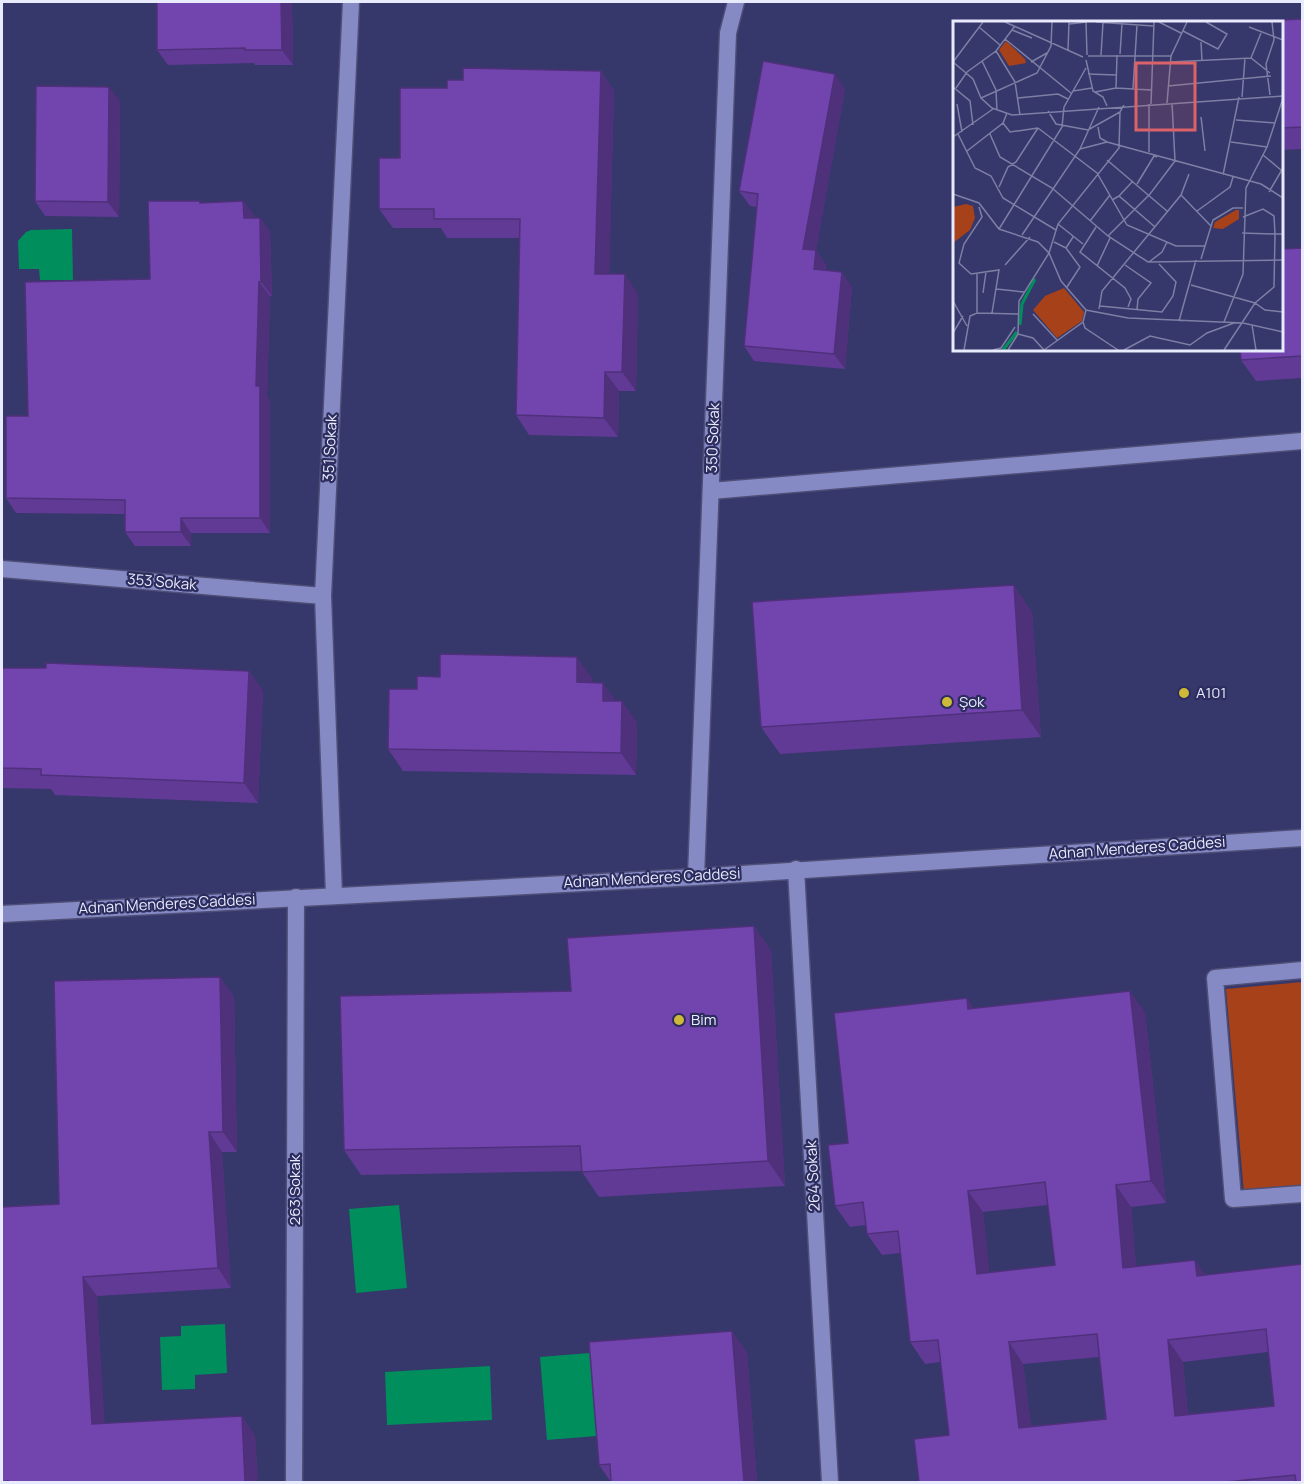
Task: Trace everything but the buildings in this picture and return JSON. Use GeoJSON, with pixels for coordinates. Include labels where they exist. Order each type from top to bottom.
{"type":"FeatureCollection","features":[{"type":"Feature","properties":{"kind":"street","name":"351 Sokak"},"geometry":{"type":"LineString","coordinates":[[333,895],[323,596],[351,2]]}},
{"type":"Feature","properties":{"kind":"street","name":"350 Sokak"},"geometry":{"type":"LineString","coordinates":[[696,876],[728,33],[736,2]]}},
{"type":"Feature","properties":{"kind":"street"},"geometry":{"type":"LineString","coordinates":[[711,491],[1302,441]]}},
{"type":"Feature","properties":{"kind":"street","name":"353 Sokak"},"geometry":{"type":"LineString","coordinates":[[2,569],[323,596]]}},
{"type":"Feature","properties":{"kind":"street","name":"Adnan Menderes Caddesi"},"geometry":{"type":"LineString","coordinates":[[2,914],[696,876],[1302,838]]}},
{"type":"Feature","properties":{"kind":"street","name":"264 Sokak"},"geometry":{"type":"LineString","coordinates":[[796,869],[830,1482]]}},
{"type":"Feature","properties":{"kind":"street","name":"263 Sokak"},"geometry":{"type":"LineString","coordinates":[[294,1482],[296,897]]}},
{"type":"Feature","properties":{"kind":"street"},"geometry":{"type":"LineString","coordinates":[[1302,970],[1215,978],[1233,1199],[1302,1194]]}},
{"type":"Feature","properties":{"kind":"shaded area"},"geometry":{"type":"Polygon","coordinates":[[[72,229],[73,280],[40,280],[39,269],[19,269],[18,241],[26,232],[72,229]]]}},
{"type":"Feature","properties":{"kind":"shaded area"},"geometry":{"type":"Polygon","coordinates":[[[1302,982],[1302,1188],[1244,1193],[1226,989],[1302,982]]]}},
{"type":"Feature","properties":{"kind":"shaded area"},"geometry":{"type":"Polygon","coordinates":[[[399,1205],[407,1288],[356,1293],[349,1209],[399,1205]]]}},
{"type":"Feature","properties":{"kind":"shaded area"},"geometry":{"type":"Polygon","coordinates":[[[225,1324],[227,1373],[195,1375],[195,1389],[162,1390],[160,1337],[181,1336],[181,1326],[225,1324]]]}},
{"type":"Feature","properties":{"kind":"shaded area"},"geometry":{"type":"Polygon","coordinates":[[[590,1353],[597,1436],[547,1440],[540,1357],[590,1353]]]}},
{"type":"Feature","properties":{"kind":"shaded area"},"geometry":{"type":"Polygon","coordinates":[[[490,1366],[492,1420],[387,1425],[385,1372],[490,1366]]]}},
{"type":"Feature","properties":{"kind":"place","name":"A101"},"geometry":{"type":"Point","coordinates":[1184,693]}},
{"type":"Feature","properties":{"kind":"place","name":"Şok"},"geometry":{"type":"Point","coordinates":[947,702]}},
{"type":"Feature","properties":{"kind":"place","name":"Bim"},"geometry":{"type":"Point","coordinates":[679,1020]}}]}
